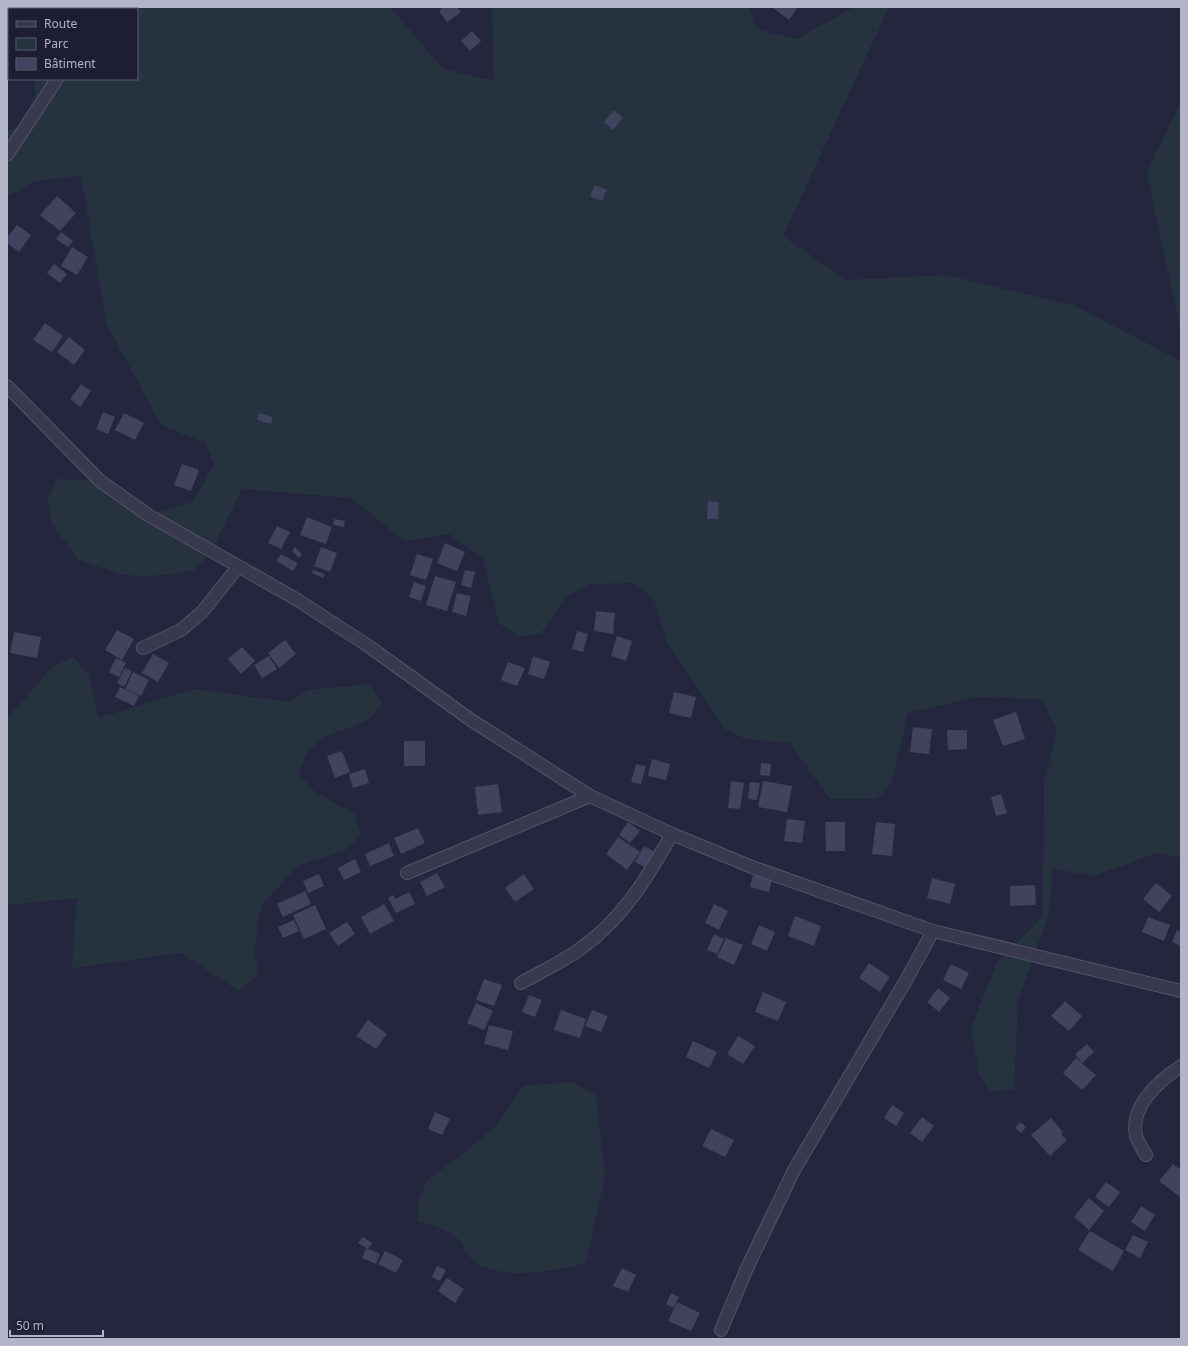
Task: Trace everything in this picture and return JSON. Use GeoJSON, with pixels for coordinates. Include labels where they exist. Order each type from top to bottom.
{"type":"FeatureCollection","features":[{"type":"Feature","properties":{"kind":"street"},"geometry":{"type":"LineString","coordinates":[[7,155],[56,80]]}},
{"type":"Feature","properties":{"kind":"street"},"geometry":{"type":"LineString","coordinates":[[7,386],[100,482],[148,515],[296,599],[354,637],[471,720],[590,796],[672,834],[752,867],[933,931],[1181,991]]}},
{"type":"Feature","properties":{"kind":"street"},"geometry":{"type":"LineString","coordinates":[[143,648],[181,630],[202,612],[238,567]]}},
{"type":"Feature","properties":{"kind":"street"},"geometry":{"type":"LineString","coordinates":[[407,873],[590,796]]}},
{"type":"Feature","properties":{"kind":"street"},"geometry":{"type":"LineString","coordinates":[[521,983],[584,946],[618,916],[642,886],[672,834]]}},
{"type":"Feature","properties":{"kind":"street"},"geometry":{"type":"LineString","coordinates":[[722,1330],[747,1268],[794,1170],[905,982],[933,931]]}},
{"type":"Feature","properties":{"kind":"street"},"geometry":{"type":"LineString","coordinates":[[1146,1154],[1136,1137],[1135,1126],[1137,1113],[1150,1093],[1167,1076],[1181,1066]]}},
{"type":"Feature","properties":{"kind":"green space"},"geometry":{"type":"Polygon","coordinates":[[[7,7],[390,7],[443,69],[494,81],[492,10],[490,7],[749,7],[756,29],[797,39],[854,7],[889,7],[783,236],[846,280],[945,275],[1073,305],[1181,361],[1181,857],[1156,853],[1095,876],[1053,869],[1049,914],[1018,1000],[1014,1089],[991,1092],[979,1074],[971,1028],[996,964],[1043,916],[1044,781],[1057,732],[1043,699],[976,697],[908,713],[892,782],[877,799],[830,799],[790,743],[746,739],[725,729],[667,643],[654,599],[635,583],[589,584],[568,596],[541,633],[520,637],[499,623],[483,559],[449,534],[404,541],[351,498],[242,489],[211,551],[195,570],[150,576],[123,575],[78,560],[52,523],[47,499],[58,479],[100,481],[148,515],[193,502],[214,464],[205,443],[161,425],[106,323],[81,175],[33,182],[7,197],[7,131],[26,125],[35,104],[34,80],[138,80],[138,8],[8,8],[7,55],[7,7]]]}},
{"type":"Feature","properties":{"kind":"green space"},"geometry":{"type":"Polygon","coordinates":[[[1181,101],[1181,334],[1147,173],[1181,101]]]}},
{"type":"Feature","properties":{"kind":"green space"},"geometry":{"type":"Polygon","coordinates":[[[73,657],[89,675],[98,718],[195,689],[289,702],[308,690],[370,684],[383,704],[367,721],[323,737],[306,753],[299,774],[314,791],[354,814],[361,836],[344,851],[299,865],[261,906],[254,950],[259,973],[239,991],[181,953],[72,968],[77,898],[7,905],[7,719],[52,667],[73,657]]]}},
{"type":"Feature","properties":{"kind":"green space"},"geometry":{"type":"Polygon","coordinates":[[[572,1082],[596,1095],[605,1176],[586,1263],[543,1272],[510,1273],[495,1270],[482,1266],[471,1258],[461,1242],[455,1236],[440,1228],[418,1221],[419,1200],[427,1180],[494,1128],[523,1086],[572,1082]]]}},
{"type":"Feature","properties":{"kind":"building"},"geometry":{"type":"Polygon","coordinates":[[[444,7],[457,7],[461,12],[447,22],[439,11],[444,7]]]}},
{"type":"Feature","properties":{"kind":"building"},"geometry":{"type":"Polygon","coordinates":[[[772,7],[794,7],[797,9],[789,20],[772,7]]]}},
{"type":"Feature","properties":{"kind":"building"},"geometry":{"type":"Polygon","coordinates":[[[472,31],[481,41],[470,51],[461,41],[472,31]]]}},
{"type":"Feature","properties":{"kind":"building"},"geometry":{"type":"Polygon","coordinates":[[[614,110],[623,118],[613,130],[604,122],[614,110]]]}},
{"type":"Feature","properties":{"kind":"building"},"geometry":{"type":"Polygon","coordinates":[[[595,185],[607,190],[602,201],[590,196],[595,185]]]}},
{"type":"Feature","properties":{"kind":"building"},"geometry":{"type":"Polygon","coordinates":[[[57,196],[76,213],[60,231],[40,215],[57,196]]]}},
{"type":"Feature","properties":{"kind":"building"},"geometry":{"type":"Polygon","coordinates":[[[17,225],[31,235],[19,252],[7,243],[7,238],[17,225]]]}},
{"type":"Feature","properties":{"kind":"building"},"geometry":{"type":"Polygon","coordinates":[[[61,232],[73,241],[68,247],[56,239],[61,232]]]}},
{"type":"Feature","properties":{"kind":"building"},"geometry":{"type":"Polygon","coordinates":[[[72,247],[88,257],[77,275],[61,266],[72,247]]]}},
{"type":"Feature","properties":{"kind":"building"},"geometry":{"type":"Polygon","coordinates":[[[54,264],[67,274],[60,283],[47,273],[54,264]]]}},
{"type":"Feature","properties":{"kind":"building"},"geometry":{"type":"Polygon","coordinates":[[[45,323],[63,336],[52,352],[33,340],[45,323]]]}},
{"type":"Feature","properties":{"kind":"building"},"geometry":{"type":"Polygon","coordinates":[[[69,337],[85,350],[74,365],[57,352],[69,337]]]}},
{"type":"Feature","properties":{"kind":"building"},"geometry":{"type":"Polygon","coordinates":[[[81,384],[91,391],[80,407],[70,399],[81,384]]]}},
{"type":"Feature","properties":{"kind":"building"},"geometry":{"type":"Polygon","coordinates":[[[103,412],[115,417],[108,434],[96,429],[103,412]]]}},
{"type":"Feature","properties":{"kind":"building"},"geometry":{"type":"Polygon","coordinates":[[[124,413],[144,423],[135,440],[115,430],[124,413]]]}},
{"type":"Feature","properties":{"kind":"building"},"geometry":{"type":"Polygon","coordinates":[[[259,413],[273,417],[271,424],[257,420],[259,413]]]}},
{"type":"Feature","properties":{"kind":"building"},"geometry":{"type":"Polygon","coordinates":[[[182,464],[199,470],[191,491],[174,485],[182,464]]]}},
{"type":"Feature","properties":{"kind":"building"},"geometry":{"type":"Polygon","coordinates":[[[708,501],[719,502],[718,519],[707,519],[708,501]]]}},
{"type":"Feature","properties":{"kind":"building"},"geometry":{"type":"Polygon","coordinates":[[[307,517],[332,527],[326,544],[300,535],[307,517]]]}},
{"type":"Feature","properties":{"kind":"building"},"geometry":{"type":"Polygon","coordinates":[[[334,519],[345,521],[344,527],[333,525],[334,519]]]}},
{"type":"Feature","properties":{"kind":"building"},"geometry":{"type":"Polygon","coordinates":[[[277,526],[290,532],[281,549],[268,543],[277,526]]]}},
{"type":"Feature","properties":{"kind":"building"},"geometry":{"type":"Polygon","coordinates":[[[445,543],[465,552],[457,571],[437,563],[445,543]]]}},
{"type":"Feature","properties":{"kind":"building"},"geometry":{"type":"Polygon","coordinates":[[[295,547],[302,554],[299,558],[292,551],[295,547]]]}},
{"type":"Feature","properties":{"kind":"building"},"geometry":{"type":"Polygon","coordinates":[[[321,547],[337,553],[330,572],[314,566],[321,547]]]}},
{"type":"Feature","properties":{"kind":"building"},"geometry":{"type":"Polygon","coordinates":[[[281,554],[298,563],[293,571],[276,561],[281,554]]]}},
{"type":"Feature","properties":{"kind":"building"},"geometry":{"type":"Polygon","coordinates":[[[417,554],[433,559],[426,580],[410,575],[417,554]]]}},
{"type":"Feature","properties":{"kind":"building"},"geometry":{"type":"Polygon","coordinates":[[[313,570],[325,574],[323,578],[312,573],[313,570]]]}},
{"type":"Feature","properties":{"kind":"building"},"geometry":{"type":"Polygon","coordinates":[[[465,570],[475,572],[471,588],[461,585],[465,570]]]}},
{"type":"Feature","properties":{"kind":"building"},"geometry":{"type":"Polygon","coordinates":[[[435,576],[456,582],[447,611],[426,605],[435,576]]]}},
{"type":"Feature","properties":{"kind":"building"},"geometry":{"type":"Polygon","coordinates":[[[414,582],[426,586],[421,601],[409,597],[414,582]]]}},
{"type":"Feature","properties":{"kind":"building"},"geometry":{"type":"Polygon","coordinates":[[[457,593],[471,596],[466,616],[452,612],[457,593]]]}},
{"type":"Feature","properties":{"kind":"building"},"geometry":{"type":"Polygon","coordinates":[[[596,611],[615,613],[613,634],[594,631],[596,611]]]}},
{"type":"Feature","properties":{"kind":"building"},"geometry":{"type":"Polygon","coordinates":[[[117,630],[134,639],[122,660],[105,650],[117,630]]]}},
{"type":"Feature","properties":{"kind":"building"},"geometry":{"type":"Polygon","coordinates":[[[577,631],[588,634],[583,652],[572,649],[577,631]]]}},
{"type":"Feature","properties":{"kind":"building"},"geometry":{"type":"Polygon","coordinates":[[[14,632],[41,637],[37,658],[10,653],[14,632]]]}},
{"type":"Feature","properties":{"kind":"building"},"geometry":{"type":"Polygon","coordinates":[[[617,636],[632,641],[626,661],[611,656],[617,636]]]}},
{"type":"Feature","properties":{"kind":"building"},"geometry":{"type":"Polygon","coordinates":[[[285,640],[296,654],[279,668],[268,653],[285,640]]]}},
{"type":"Feature","properties":{"kind":"building"},"geometry":{"type":"Polygon","coordinates":[[[242,647],[255,661],[241,674],[228,659],[242,647]]]}},
{"type":"Feature","properties":{"kind":"building"},"geometry":{"type":"Polygon","coordinates":[[[153,654],[169,663],[158,682],[142,673],[153,654]]]}},
{"type":"Feature","properties":{"kind":"building"},"geometry":{"type":"Polygon","coordinates":[[[269,656],[277,669],[262,678],[254,665],[269,656]]]}},
{"type":"Feature","properties":{"kind":"building"},"geometry":{"type":"Polygon","coordinates":[[[533,656],[550,662],[544,679],[528,674],[533,656]]]}},
{"type":"Feature","properties":{"kind":"building"},"geometry":{"type":"Polygon","coordinates":[[[116,658],[126,663],[119,677],[109,672],[116,658]]]}},
{"type":"Feature","properties":{"kind":"building"},"geometry":{"type":"Polygon","coordinates":[[[508,662],[525,668],[517,686],[501,680],[508,662]]]}},
{"type":"Feature","properties":{"kind":"building"},"geometry":{"type":"Polygon","coordinates":[[[125,668],[132,671],[124,687],[117,683],[125,668]]]}},
{"type":"Feature","properties":{"kind":"building"},"geometry":{"type":"Polygon","coordinates":[[[133,672],[149,680],[141,696],[125,689],[133,672]]]}},
{"type":"Feature","properties":{"kind":"building"},"geometry":{"type":"Polygon","coordinates":[[[120,687],[139,696],[134,706],[115,697],[120,687]]]}},
{"type":"Feature","properties":{"kind":"building"},"geometry":{"type":"Polygon","coordinates":[[[674,692],[696,697],[691,718],[669,713],[674,692]]]}},
{"type":"Feature","properties":{"kind":"building"},"geometry":{"type":"Polygon","coordinates":[[[1016,712],[1025,739],[1003,746],[993,720],[1016,712]]]}},
{"type":"Feature","properties":{"kind":"building"},"geometry":{"type":"Polygon","coordinates":[[[913,727],[932,729],[929,754],[910,752],[913,727]]]}},
{"type":"Feature","properties":{"kind":"building"},"geometry":{"type":"Polygon","coordinates":[[[947,730],[967,730],[967,749],[948,750],[947,730]]]}},
{"type":"Feature","properties":{"kind":"building"},"geometry":{"type":"Polygon","coordinates":[[[404,741],[425,741],[425,766],[404,766],[404,741]]]}},
{"type":"Feature","properties":{"kind":"building"},"geometry":{"type":"Polygon","coordinates":[[[342,751],[350,772],[335,778],[327,756],[342,751]]]}},
{"type":"Feature","properties":{"kind":"building"},"geometry":{"type":"Polygon","coordinates":[[[652,759],[670,764],[666,780],[648,776],[652,759]]]}},
{"type":"Feature","properties":{"kind":"building"},"geometry":{"type":"Polygon","coordinates":[[[761,763],[771,764],[770,776],[760,775],[761,763]]]}},
{"type":"Feature","properties":{"kind":"building"},"geometry":{"type":"Polygon","coordinates":[[[636,764],[646,766],[641,784],[631,782],[636,764]]]}},
{"type":"Feature","properties":{"kind":"building"},"geometry":{"type":"Polygon","coordinates":[[[365,769],[369,783],[353,788],[349,774],[365,769]]]}},
{"type":"Feature","properties":{"kind":"building"},"geometry":{"type":"Polygon","coordinates":[[[731,781],[744,783],[740,809],[728,808],[731,781]]]}},
{"type":"Feature","properties":{"kind":"building"},"geometry":{"type":"Polygon","coordinates":[[[763,781],[792,786],[787,812],[758,807],[763,781]]]}},
{"type":"Feature","properties":{"kind":"building"},"geometry":{"type":"Polygon","coordinates":[[[750,782],[760,783],[757,800],[748,799],[750,782]]]}},
{"type":"Feature","properties":{"kind":"building"},"geometry":{"type":"Polygon","coordinates":[[[498,784],[502,812],[478,815],[475,787],[498,784]]]}},
{"type":"Feature","properties":{"kind":"building"},"geometry":{"type":"Polygon","coordinates":[[[1001,794],[1007,813],[996,816],[991,797],[1001,794]]]}},
{"type":"Feature","properties":{"kind":"building"},"geometry":{"type":"Polygon","coordinates":[[[787,819],[805,821],[802,843],[784,841],[787,819]]]}},
{"type":"Feature","properties":{"kind":"building"},"geometry":{"type":"Polygon","coordinates":[[[628,822],[640,831],[630,843],[619,835],[628,822]]]}},
{"type":"Feature","properties":{"kind":"building"},"geometry":{"type":"Polygon","coordinates":[[[825,822],[845,822],[845,851],[826,851],[825,822]]]}},
{"type":"Feature","properties":{"kind":"building"},"geometry":{"type":"Polygon","coordinates":[[[876,822],[895,824],[892,856],[872,854],[876,822]]]}},
{"type":"Feature","properties":{"kind":"building"},"geometry":{"type":"Polygon","coordinates":[[[418,828],[425,843],[401,854],[394,838],[418,828]]]}},
{"type":"Feature","properties":{"kind":"building"},"geometry":{"type":"Polygon","coordinates":[[[618,837],[640,852],[627,870],[606,854],[618,837]]]}},
{"type":"Feature","properties":{"kind":"building"},"geometry":{"type":"Polygon","coordinates":[[[389,843],[394,856],[370,866],[365,854],[389,843]]]}},
{"type":"Feature","properties":{"kind":"building"},"geometry":{"type":"Polygon","coordinates":[[[644,846],[655,852],[646,868],[635,862],[644,846]]]}},
{"type":"Feature","properties":{"kind":"building"},"geometry":{"type":"Polygon","coordinates":[[[355,859],[361,872],[344,880],[338,868],[355,859]]]}},
{"type":"Feature","properties":{"kind":"building"},"geometry":{"type":"Polygon","coordinates":[[[437,873],[445,887],[427,896],[420,882],[437,873]]]}},
{"type":"Feature","properties":{"kind":"building"},"geometry":{"type":"Polygon","coordinates":[[[319,874],[324,886],[308,893],[303,881],[319,874]]]}},
{"type":"Feature","properties":{"kind":"building"},"geometry":{"type":"Polygon","coordinates":[[[524,874],[534,889],[515,902],[505,888],[524,874]]]}},
{"type":"Feature","properties":{"kind":"building"},"geometry":{"type":"Polygon","coordinates":[[[753,875],[772,880],[769,892],[750,887],[753,875]]]}},
{"type":"Feature","properties":{"kind":"building"},"geometry":{"type":"Polygon","coordinates":[[[932,878],[955,884],[950,904],[927,898],[932,878]]]}},
{"type":"Feature","properties":{"kind":"building"},"geometry":{"type":"Polygon","coordinates":[[[1156,883],[1172,896],[1159,912],[1143,899],[1156,883]]]}},
{"type":"Feature","properties":{"kind":"building"},"geometry":{"type":"Polygon","coordinates":[[[1035,885],[1036,905],[1010,906],[1010,886],[1035,885]]]}},
{"type":"Feature","properties":{"kind":"building"},"geometry":{"type":"Polygon","coordinates":[[[305,891],[311,904],[283,917],[277,904],[305,891]]]}},
{"type":"Feature","properties":{"kind":"building"},"geometry":{"type":"Polygon","coordinates":[[[409,892],[415,904],[396,913],[388,898],[393,895],[395,899],[409,892]]]}},
{"type":"Feature","properties":{"kind":"building"},"geometry":{"type":"Polygon","coordinates":[[[384,904],[394,921],[370,934],[361,917],[384,904]]]}},
{"type":"Feature","properties":{"kind":"building"},"geometry":{"type":"Polygon","coordinates":[[[714,904],[728,911],[719,930],[705,923],[714,904]]]}},
{"type":"Feature","properties":{"kind":"building"},"geometry":{"type":"Polygon","coordinates":[[[315,905],[326,929],[304,939],[293,915],[315,905]]]}},
{"type":"Feature","properties":{"kind":"building"},"geometry":{"type":"Polygon","coordinates":[[[795,916],[821,926],[814,946],[788,936],[795,916]]]}},
{"type":"Feature","properties":{"kind":"building"},"geometry":{"type":"Polygon","coordinates":[[[1148,917],[1170,925],[1164,941],[1142,932],[1148,917]]]}},
{"type":"Feature","properties":{"kind":"building"},"geometry":{"type":"Polygon","coordinates":[[[294,920],[299,931],[283,938],[278,927],[294,920]]]}},
{"type":"Feature","properties":{"kind":"building"},"geometry":{"type":"Polygon","coordinates":[[[347,922],[355,934],[338,946],[329,933],[347,922]]]}},
{"type":"Feature","properties":{"kind":"building"},"geometry":{"type":"Polygon","coordinates":[[[759,925],[775,932],[767,951],[751,944],[759,925]]]}},
{"type":"Feature","properties":{"kind":"building"},"geometry":{"type":"Polygon","coordinates":[[[1177,930],[1181,932],[1181,946],[1172,942],[1177,930]]]}},
{"type":"Feature","properties":{"kind":"building"},"geometry":{"type":"Polygon","coordinates":[[[714,934],[724,939],[717,954],[707,950],[714,934]]]}},
{"type":"Feature","properties":{"kind":"building"},"geometry":{"type":"Polygon","coordinates":[[[726,938],[743,945],[734,965],[717,957],[726,938]]]}},
{"type":"Feature","properties":{"kind":"building"},"geometry":{"type":"Polygon","coordinates":[[[869,963],[890,977],[880,992],[859,978],[869,963]]]}},
{"type":"Feature","properties":{"kind":"building"},"geometry":{"type":"Polygon","coordinates":[[[951,964],[969,973],[961,989],[943,980],[951,964]]]}},
{"type":"Feature","properties":{"kind":"building"},"geometry":{"type":"Polygon","coordinates":[[[484,979],[502,985],[494,1006],[476,1000],[484,979]]]}},
{"type":"Feature","properties":{"kind":"building"},"geometry":{"type":"Polygon","coordinates":[[[938,988],[950,998],[939,1012],[927,1002],[938,988]]]}},
{"type":"Feature","properties":{"kind":"building"},"geometry":{"type":"Polygon","coordinates":[[[763,992],[786,1002],[778,1021],[755,1012],[763,992]]]}},
{"type":"Feature","properties":{"kind":"building"},"geometry":{"type":"Polygon","coordinates":[[[529,995],[542,1000],[535,1017],[522,1012],[529,995]]]}},
{"type":"Feature","properties":{"kind":"building"},"geometry":{"type":"Polygon","coordinates":[[[1065,1001],[1082,1016],[1069,1031],[1051,1016],[1065,1001]]]}},
{"type":"Feature","properties":{"kind":"building"},"geometry":{"type":"Polygon","coordinates":[[[476,1003],[493,1011],[484,1030],[467,1023],[476,1003]]]}},
{"type":"Feature","properties":{"kind":"building"},"geometry":{"type":"Polygon","coordinates":[[[561,1010],[586,1019],[580,1038],[554,1030],[561,1010]]]}},
{"type":"Feature","properties":{"kind":"building"},"geometry":{"type":"Polygon","coordinates":[[[592,1010],[608,1016],[601,1032],[585,1026],[592,1010]]]}},
{"type":"Feature","properties":{"kind":"building"},"geometry":{"type":"Polygon","coordinates":[[[368,1020],[387,1034],[376,1049],[356,1036],[368,1020]]]}},
{"type":"Feature","properties":{"kind":"building"},"geometry":{"type":"Polygon","coordinates":[[[489,1025],[513,1031],[508,1050],[484,1044],[489,1025]]]}},
{"type":"Feature","properties":{"kind":"building"},"geometry":{"type":"Polygon","coordinates":[[[738,1036],[755,1046],[743,1064],[727,1054],[738,1036]]]}},
{"type":"Feature","properties":{"kind":"building"},"geometry":{"type":"Polygon","coordinates":[[[693,1041],[717,1052],[709,1068],[686,1057],[693,1041]]]}},
{"type":"Feature","properties":{"kind":"building"},"geometry":{"type":"Polygon","coordinates":[[[1087,1044],[1094,1052],[1082,1063],[1075,1054],[1087,1044]]]}},
{"type":"Feature","properties":{"kind":"building"},"geometry":{"type":"Polygon","coordinates":[[[1076,1058],[1096,1075],[1082,1090],[1063,1073],[1076,1058]]]}},
{"type":"Feature","properties":{"kind":"building"},"geometry":{"type":"Polygon","coordinates":[[[892,1105],[904,1113],[896,1126],[884,1118],[892,1105]]]}},
{"type":"Feature","properties":{"kind":"building"},"geometry":{"type":"Polygon","coordinates":[[[435,1112],[450,1119],[442,1135],[428,1129],[435,1112]]]}},
{"type":"Feature","properties":{"kind":"building"},"geometry":{"type":"Polygon","coordinates":[[[922,1117],[934,1126],[922,1142],[910,1133],[922,1117]]]}},
{"type":"Feature","properties":{"kind":"building"},"geometry":{"type":"Polygon","coordinates":[[[1051,1118],[1063,1132],[1061,1134],[1067,1140],[1050,1156],[1031,1135],[1051,1118]]]}},
{"type":"Feature","properties":{"kind":"building"},"geometry":{"type":"Polygon","coordinates":[[[1020,1122],[1026,1127],[1021,1133],[1015,1128],[1020,1122]]]}},
{"type":"Feature","properties":{"kind":"building"},"geometry":{"type":"Polygon","coordinates":[[[711,1129],[734,1140],[725,1157],[702,1146],[711,1129]]]}},
{"type":"Feature","properties":{"kind":"building"},"geometry":{"type":"Polygon","coordinates":[[[1173,1164],[1181,1170],[1180,1197],[1159,1181],[1173,1164]]]}},
{"type":"Feature","properties":{"kind":"building"},"geometry":{"type":"Polygon","coordinates":[[[1106,1182],[1120,1192],[1109,1207],[1095,1197],[1106,1182]]]}},
{"type":"Feature","properties":{"kind":"building"},"geometry":{"type":"Polygon","coordinates":[[[1089,1198],[1104,1211],[1089,1230],[1074,1217],[1089,1198]]]}},
{"type":"Feature","properties":{"kind":"building"},"geometry":{"type":"Polygon","coordinates":[[[1141,1206],[1155,1215],[1145,1231],[1131,1222],[1141,1206]]]}},
{"type":"Feature","properties":{"kind":"building"},"geometry":{"type":"Polygon","coordinates":[[[1090,1231],[1124,1251],[1113,1271],[1078,1250],[1090,1231]]]}},
{"type":"Feature","properties":{"kind":"building"},"geometry":{"type":"Polygon","coordinates":[[[1133,1235],[1148,1242],[1140,1258],[1125,1250],[1133,1235]]]}},
{"type":"Feature","properties":{"kind":"building"},"geometry":{"type":"Polygon","coordinates":[[[363,1237],[372,1243],[368,1249],[358,1243],[363,1237]]]}},
{"type":"Feature","properties":{"kind":"building"},"geometry":{"type":"Polygon","coordinates":[[[366,1248],[380,1254],[376,1264],[362,1258],[366,1248]]]}},
{"type":"Feature","properties":{"kind":"building"},"geometry":{"type":"Polygon","coordinates":[[[385,1251],[403,1260],[396,1273],[378,1264],[385,1251]]]}},
{"type":"Feature","properties":{"kind":"building"},"geometry":{"type":"Polygon","coordinates":[[[437,1266],[446,1270],[440,1281],[432,1277],[437,1266]]]}},
{"type":"Feature","properties":{"kind":"building"},"geometry":{"type":"Polygon","coordinates":[[[622,1268],[636,1275],[628,1292],[613,1286],[622,1268]]]}},
{"type":"Feature","properties":{"kind":"building"},"geometry":{"type":"Polygon","coordinates":[[[447,1278],[464,1289],[455,1303],[438,1291],[447,1278]]]}},
{"type":"Feature","properties":{"kind":"building"},"geometry":{"type":"Polygon","coordinates":[[[671,1293],[679,1297],[673,1308],[666,1304],[671,1293]]]}},
{"type":"Feature","properties":{"kind":"building"},"geometry":{"type":"Polygon","coordinates":[[[677,1302],[700,1313],[691,1331],[668,1321],[677,1302]]]}}]}
